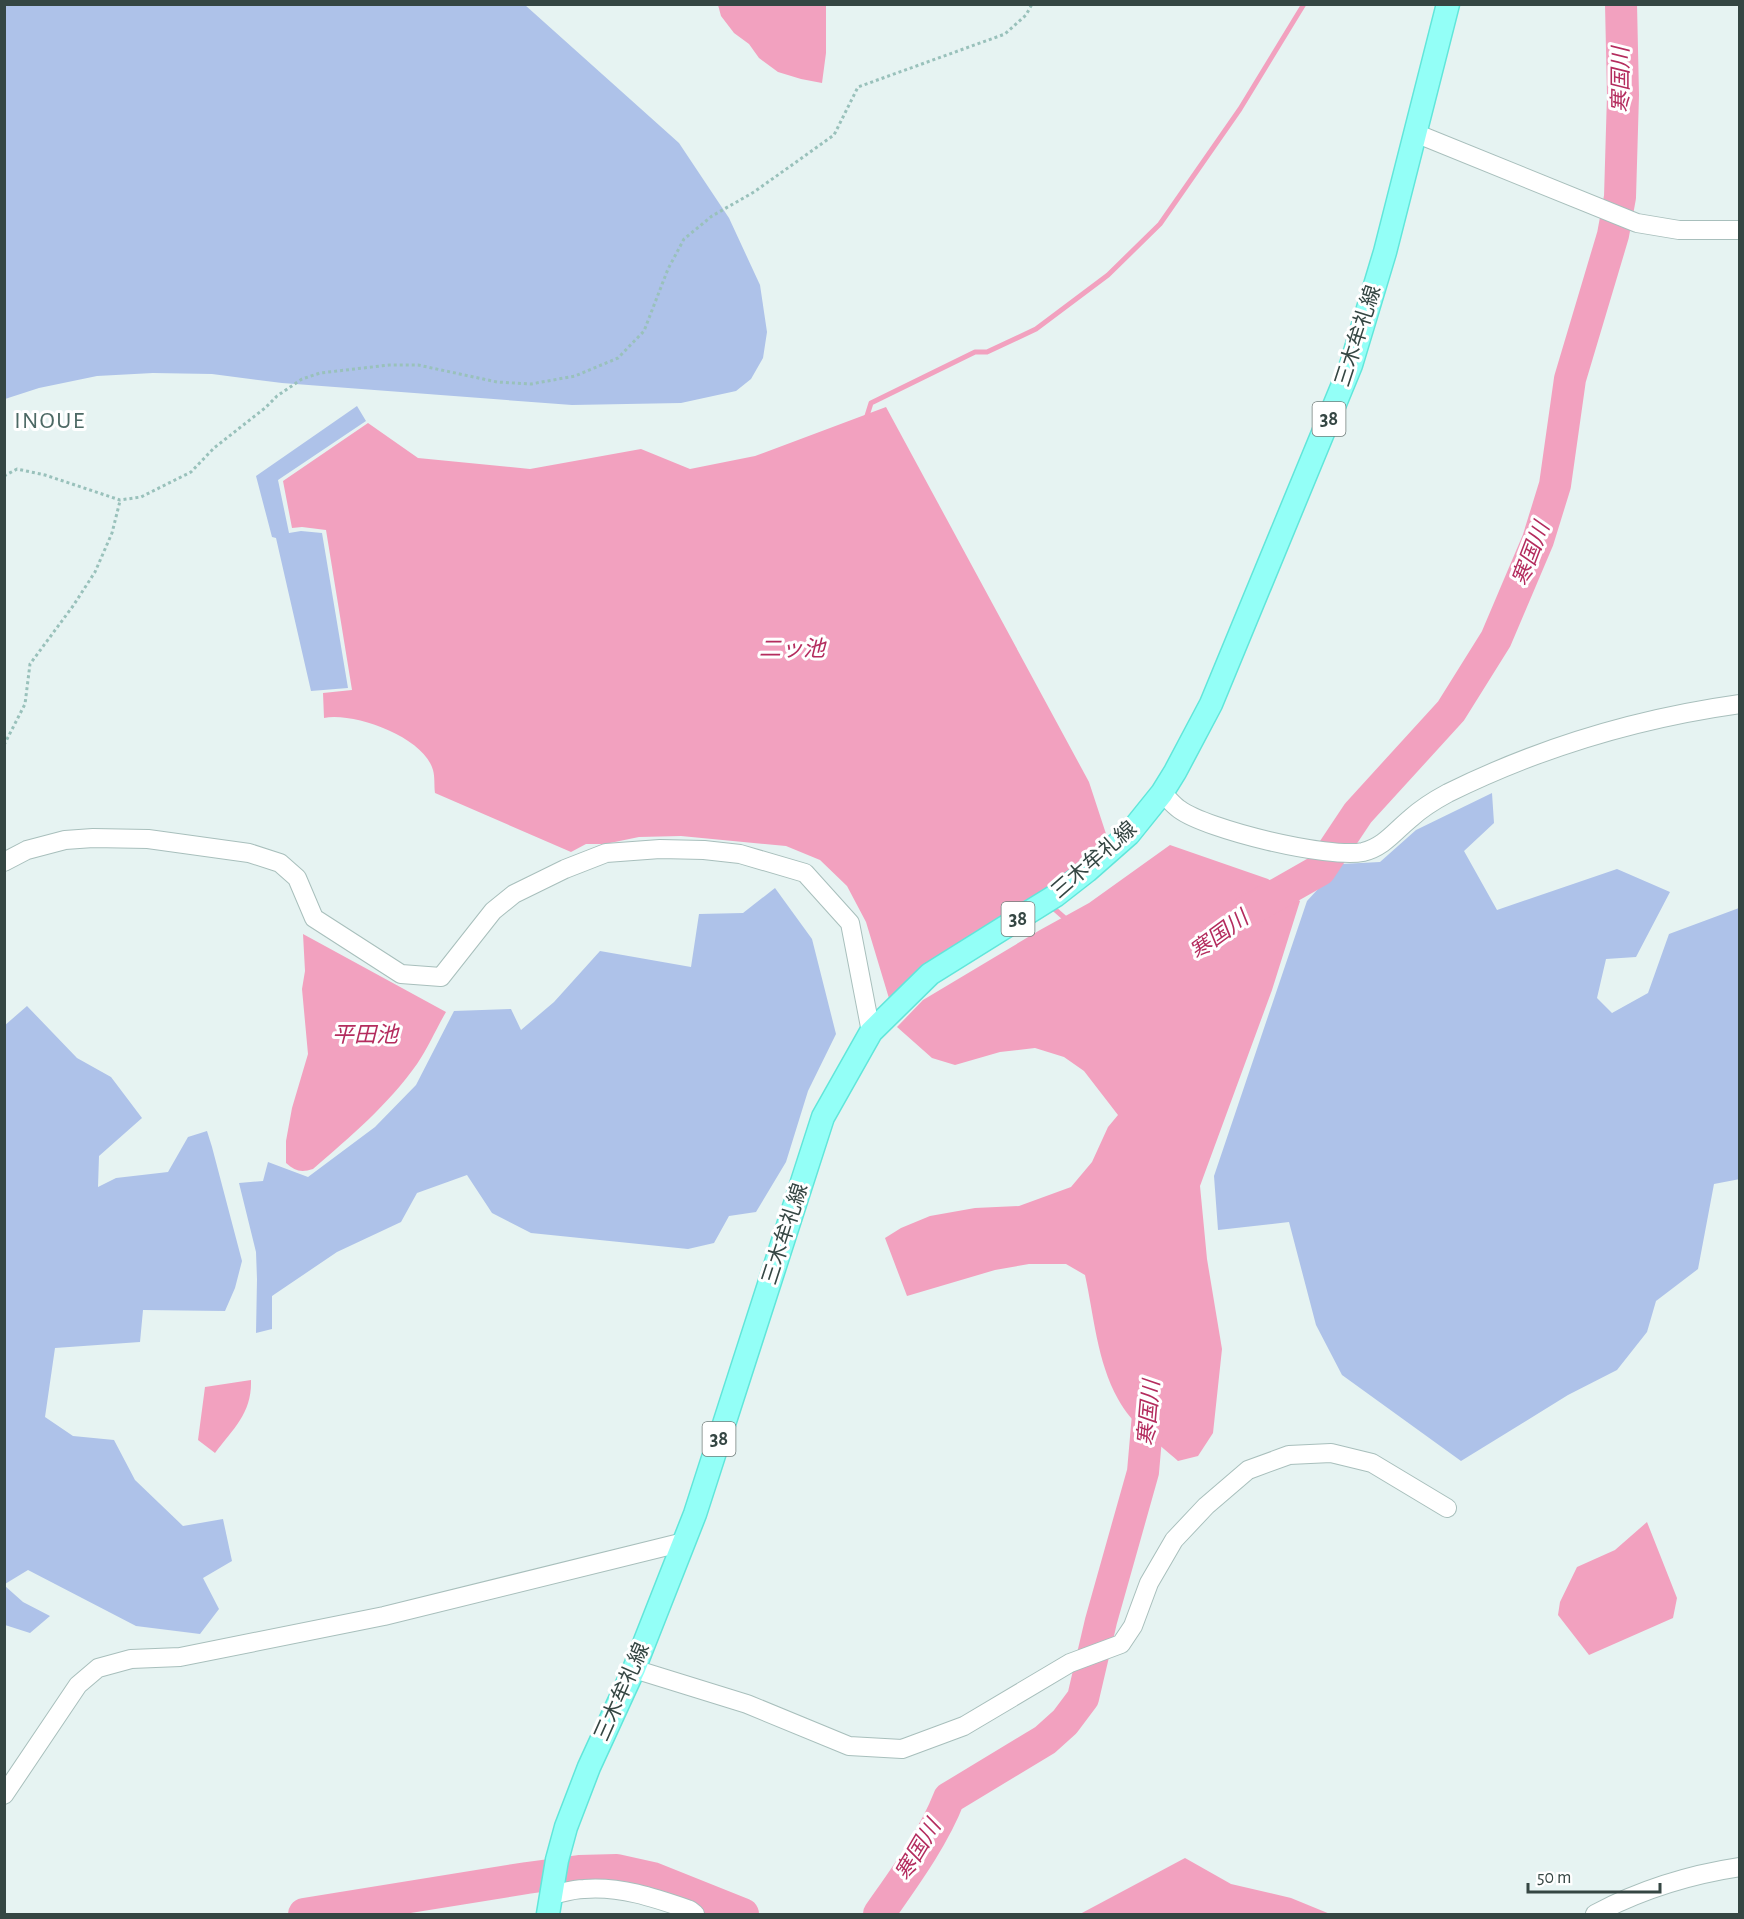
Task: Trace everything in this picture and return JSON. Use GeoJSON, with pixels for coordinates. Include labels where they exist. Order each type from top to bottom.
{"type":"FeatureCollection","features":[{"type":"Feature","properties":{"kind":"main road","name":"三木牟礼線"},"geometry":{"type":"LineString","coordinates":[[551,1900],[557,1860],[566,1827],[589,1767],[634,1669],[699,1503],[823,1116],[876,1026],[930,974],[1054,896],[1130,834],[1155,801],[1211,704],[1351,365],[1385,252],[1448,4]]}},
{"type":"Feature","properties":{"kind":"street"},"geometry":{"type":"LineString","coordinates":[[1414,133],[1637,223],[1679,230],[1740,230]]}},
{"type":"Feature","properties":{"kind":"street"},"geometry":{"type":"LineString","coordinates":[[1155,801],[1230,830],[1284,844],[1348,855],[1383,844],[1433,800],[1475,780],[1568,743],[1692,710],[1740,704]]}},
{"type":"Feature","properties":{"kind":"street"},"geometry":{"type":"LineString","coordinates":[[4,862],[27,850],[65,840],[93,838],[148,839],[249,853],[280,863],[297,878],[314,918],[402,974],[441,977],[493,911],[514,894],[565,869],[606,853],[660,849],[740,854],[805,873],[850,923],[876,1026]]}},
{"type":"Feature","properties":{"kind":"street"},"geometry":{"type":"LineString","coordinates":[[634,1669],[747,1704],[849,1746],[902,1749],[964,1726],[1071,1663],[1121,1644],[1133,1626],[1149,1583],[1174,1540],[1206,1506],[1248,1470],[1289,1455],[1331,1453],[1372,1463],[1448,1508]]}},
{"type":"Feature","properties":{"kind":"street"},"geometry":{"type":"LineString","coordinates":[[4,1795],[78,1685],[98,1668],[131,1659],[180,1657],[384,1616],[684,1542]]}},
{"type":"Feature","properties":{"kind":"street"},"geometry":{"type":"LineString","coordinates":[[1595,1914],[1630,1896],[1702,1873],[1740,1867]]}},
{"type":"Feature","properties":{"kind":"street"},"geometry":{"type":"LineString","coordinates":[[551,1900],[583,1889],[615,1889],[645,1895],[690,1910],[695,1914]]}},
{"type":"Feature","properties":{"kind":"path"},"geometry":{"type":"LineString","coordinates":[[4,476],[18,470],[45,475],[120,500],[141,497],[191,472],[214,448],[277,396],[302,379],[320,373],[389,365],[418,365],[497,382],[531,384],[575,376],[618,358],[644,331],[668,269],[684,239],[712,216],[754,192],[834,135],[858,87],[1005,34],[1026,15],[1032,4]]}},
{"type":"Feature","properties":{"kind":"path"},"geometry":{"type":"LineString","coordinates":[[4,744],[25,704],[30,664],[95,572],[112,533],[120,500]]}},
{"type":"Feature","properties":{"kind":"shaded area"},"geometry":{"type":"Polygon","coordinates":[[[4,5],[525,5],[679,143],[729,218],[760,285],[767,332],[763,358],[751,379],[736,391],[681,403],[572,405],[282,383],[212,374],[153,373],[97,376],[39,388],[5,399],[4,5]]]}},
{"type":"Feature","properties":{"kind":"shaded area"},"geometry":{"type":"Polygon","coordinates":[[[357,406],[366,421],[278,480],[289,533],[301,531],[322,533],[348,688],[311,691],[276,538],[272,537],[256,476],[357,406]]]}},
{"type":"Feature","properties":{"kind":"shaded area"},"geometry":{"type":"Polygon","coordinates":[[[1492,793],[1494,823],[1464,851],[1497,910],[1617,869],[1670,892],[1636,957],[1606,959],[1597,998],[1612,1013],[1648,993],[1669,934],[1739,908],[1740,1179],[1714,1184],[1698,1269],[1656,1301],[1647,1332],[1617,1370],[1568,1395],[1461,1461],[1342,1375],[1316,1325],[1289,1222],[1218,1230],[1214,1176],[1307,901],[1341,864],[1380,862],[1416,830],[1492,793]]]}},
{"type":"Feature","properties":{"kind":"shaded area"},"geometry":{"type":"Polygon","coordinates":[[[775,888],[812,939],[836,1034],[808,1091],[786,1162],[756,1212],[729,1216],[714,1243],[688,1249],[531,1233],[492,1213],[467,1175],[417,1193],[401,1222],[337,1252],[272,1296],[272,1329],[256,1333],[256,1252],[239,1183],[263,1181],[268,1162],[308,1177],[375,1127],[416,1085],[454,1011],[511,1009],[521,1030],[554,1002],[600,951],[691,967],[699,914],[743,913],[775,888]]]}},
{"type":"Feature","properties":{"kind":"shaded area"},"geometry":{"type":"Polygon","coordinates":[[[27,1006],[77,1058],[111,1077],[142,1118],[99,1156],[98,1187],[116,1178],[168,1172],[188,1137],[207,1131],[212,1147],[242,1261],[235,1288],[225,1311],[143,1310],[140,1342],[55,1348],[45,1417],[73,1436],[114,1440],[135,1480],[183,1526],[223,1519],[232,1561],[203,1578],[219,1609],[200,1634],[136,1626],[28,1570],[5,1584],[4,1026],[27,1006]]]}},
{"type":"Feature","properties":{"kind":"shaded area"},"geometry":{"type":"Polygon","coordinates":[[[5,1586],[23,1602],[50,1616],[30,1633],[5,1625],[5,1586]]]}},
{"type":"Feature","properties":{"kind":"water"},"geometry":{"type":"Polygon","coordinates":[[[718,5],[826,5],[826,53],[822,83],[778,72],[759,58],[749,44],[734,33],[721,16],[718,5]]]}},
{"type":"Feature","properties":{"kind":"water","name":"二ッ池"},"geometry":{"type":"Polygon","coordinates":[[[886,407],[1089,782],[1109,843],[891,1005],[866,922],[847,886],[820,860],[786,846],[681,836],[639,837],[605,844],[586,844],[571,852],[435,793],[433,770],[427,758],[402,737],[369,723],[337,717],[324,718],[323,693],[352,690],[326,530],[292,528],[283,481],[368,423],[418,458],[530,469],[641,449],[690,469],[755,456],[886,407]]]}},
{"type":"Feature","properties":{"kind":"water"},"geometry":{"type":"Polygon","coordinates":[[[1170,845],[1268,879],[1300,901],[1272,990],[1200,1186],[1207,1259],[1222,1349],[1213,1433],[1198,1456],[1178,1461],[1137,1425],[1118,1399],[1101,1354],[1085,1275],[1066,1264],[1029,1264],[995,1270],[907,1296],[885,1238],[901,1228],[930,1216],[975,1208],[1019,1206],[1071,1187],[1092,1162],[1108,1127],[1118,1115],[1084,1071],[1064,1057],[1035,1048],[1000,1052],[955,1065],[932,1058],[897,1027],[923,1000],[1089,903],[1170,845]]]}},
{"type":"Feature","properties":{"kind":"water","name":"平田池"},"geometry":{"type":"Polygon","coordinates":[[[303,934],[446,1012],[421,1058],[394,1093],[341,1145],[313,1169],[305,1171],[295,1169],[286,1163],[286,1141],[292,1108],[308,1054],[302,989],[305,971],[303,934]]]}},
{"type":"Feature","properties":{"kind":"water"},"geometry":{"type":"Polygon","coordinates":[[[251,1380],[251,1392],[245,1411],[215,1453],[198,1440],[205,1387],[251,1380]]]}},
{"type":"Feature","properties":{"kind":"water"},"geometry":{"type":"Polygon","coordinates":[[[1647,1522],[1677,1598],[1673,1618],[1589,1655],[1558,1615],[1560,1602],[1577,1567],[1615,1550],[1647,1522]]]}},
{"type":"Feature","properties":{"kind":"water"},"geometry":{"type":"Polygon","coordinates":[[[1185,1858],[1231,1884],[1291,1898],[1330,1914],[1080,1914],[1185,1858]]]}},
{"type":"Feature","properties":{"kind":"waterway"},"geometry":{"type":"LineString","coordinates":[[866,419],[871,403],[975,352],[987,352],[1036,329],[1108,275],[1160,224],[1240,109],[1304,4]]}},
{"type":"Feature","properties":{"kind":"waterway","name":"寒国川"},"geometry":{"type":"LineString","coordinates":[[1246,912],[1320,870],[1358,813],[1451,711],[1496,639],[1538,540],[1555,485],[1570,379],[1613,235],[1620,197],[1623,95],[1621,4]]}},
{"type":"Feature","properties":{"kind":"waterway"},"geometry":{"type":"LineString","coordinates":[[1051,906],[1067,920]]}},
{"type":"Feature","properties":{"kind":"waterway","name":"寒国川"},"geometry":{"type":"LineString","coordinates":[[879,1914],[926,1843],[949,1798],[1045,1740],[1065,1722],[1083,1698],[1101,1621],[1143,1472],[1150,1392]]}},
{"type":"Feature","properties":{"kind":"waterway","name":"寒国川"},"geometry":{"type":"LineString","coordinates":[[304,1914],[527,1878],[579,1871],[617,1870],[653,1878],[743,1914]]}},
{"type":"Feature","properties":{"kind":"district","name":"INOUE"},"geometry":{"type":"Point","coordinates":[50,421]}}]}
